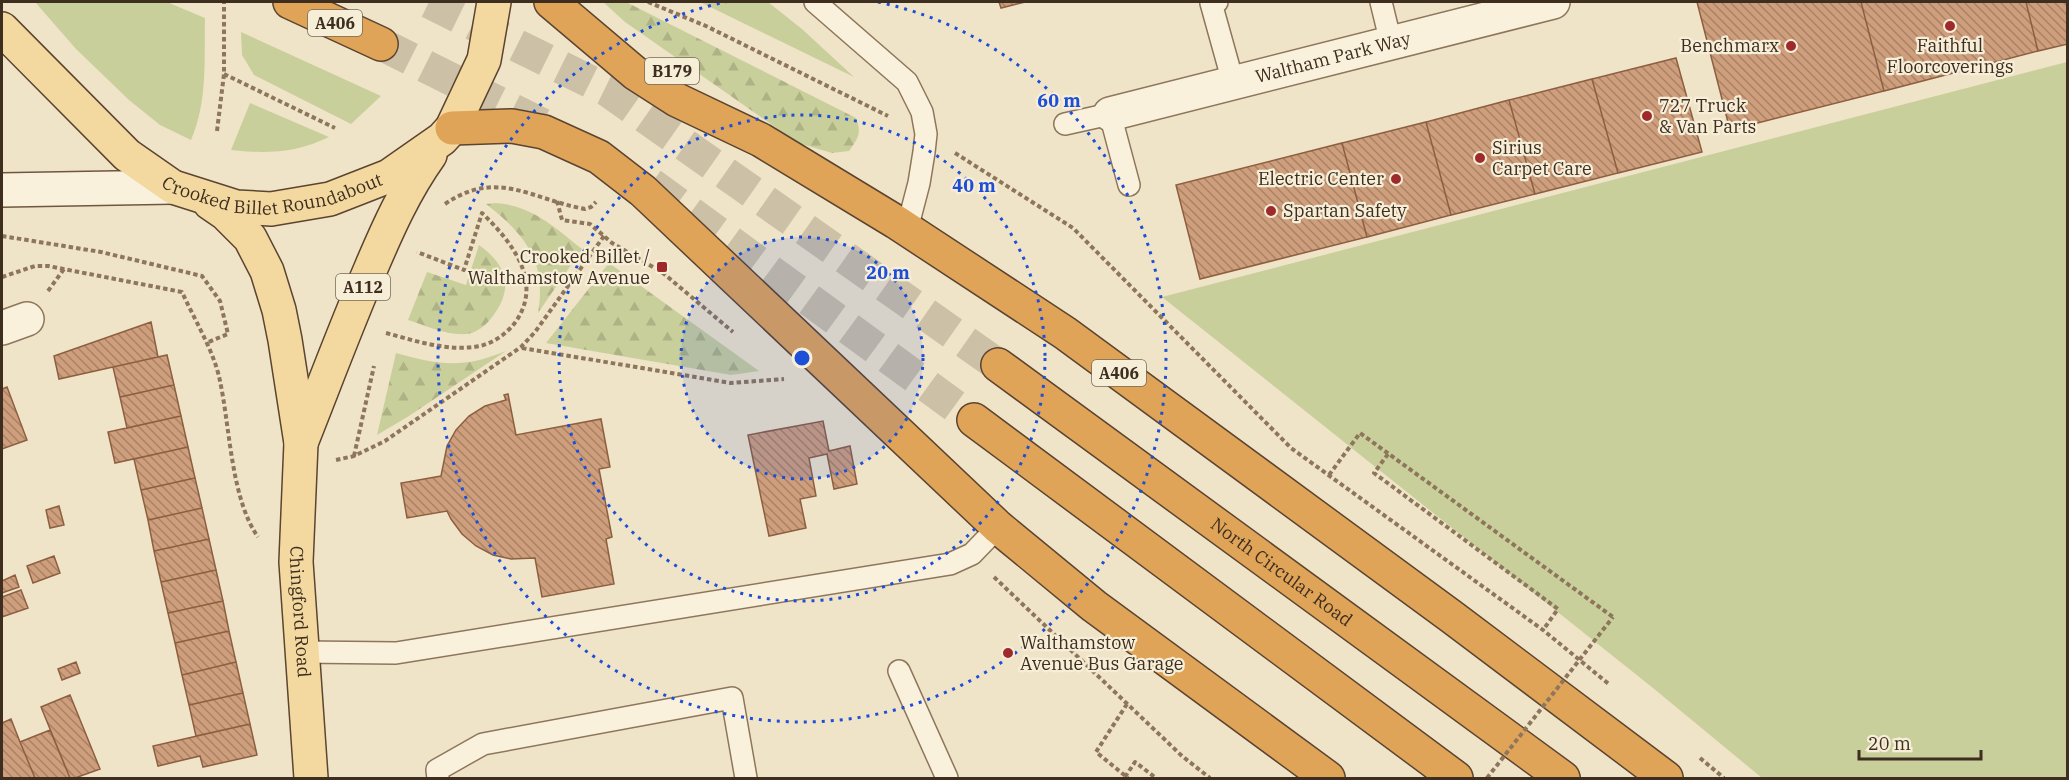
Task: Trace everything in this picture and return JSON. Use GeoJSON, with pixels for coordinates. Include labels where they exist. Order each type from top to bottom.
{"type":"FeatureCollection","features":[{"type":"Feature","properties":{"kind":"highway","name":"A406"},"geometry":{"type":"LineString","coordinates":[[290,2],[381,44]]}},
{"type":"Feature","properties":{"kind":"highway","name":"A406"},"geometry":{"type":"LineString","coordinates":[[551,2],[635,73],[677,100],[761,140],[907,229],[1065,333],[1452,617],[1666,778]]}},
{"type":"Feature","properties":{"kind":"highway","name":"B179"},"geometry":{"type":"LineString","coordinates":[[584,2],[588,9],[621,36],[696,87],[761,140]]}},
{"type":"Feature","properties":{"kind":"highway"},"geometry":{"type":"LineString","coordinates":[[447,133],[512,126],[544,132],[599,157],[651,198],[998,527],[1094,606],[1320,776]]}},
{"type":"Feature","properties":{"kind":"highway","name":"North Circular Road"},"geometry":{"type":"LineString","coordinates":[[998,365],[1563,778]]}},
{"type":"Feature","properties":{"kind":"highway"},"geometry":{"type":"LineString","coordinates":[[974,420],[1456,778]]}},
{"type":"Feature","properties":{"kind":"main road","name":"Crooked Billet Roundabout"},"geometry":{"type":"LineString","coordinates":[[2,29],[127,155],[187,192],[236,207],[272,209],[330,199],[389,176],[447,133],[484,60],[494,2]]}},
{"type":"Feature","properties":{"kind":"main road","name":"Chingford Road"},"geometry":{"type":"LineString","coordinates":[[301,443],[356,302],[397,208],[414,177],[447,133]]}},
{"type":"Feature","properties":{"kind":"main road","name":"Chingford Road"},"geometry":{"type":"LineString","coordinates":[[187,192],[226,214],[250,238],[267,271],[282,320],[301,443],[296,562],[311,778]]}},
{"type":"Feature","properties":{"kind":"street","name":"Waltham Park Way"},"geometry":{"type":"LineString","coordinates":[[1110,114],[1553,2]]}},
{"type":"Feature","properties":{"kind":"street"},"geometry":{"type":"LineString","coordinates":[[2,189],[187,192]]}},
{"type":"Feature","properties":{"kind":"lane"},"geometry":{"type":"LineString","coordinates":[[815,2],[907,82],[922,112],[926,134],[919,183],[907,229]]}},
{"type":"Feature","properties":{"kind":"lane"},"geometry":{"type":"LineString","coordinates":[[1217,2],[1211,3],[1233,82]]}},
{"type":"Feature","properties":{"kind":"lane"},"geometry":{"type":"LineString","coordinates":[[1381,2],[1391,43]]}},
{"type":"Feature","properties":{"kind":"lane"},"geometry":{"type":"LineString","coordinates":[[1110,114],[1129,185]]}},
{"type":"Feature","properties":{"kind":"lane","name":"Waltham Park Way"},"geometry":{"type":"LineString","coordinates":[[1065,124],[1110,114]]}},
{"type":"Feature","properties":{"kind":"lane"},"geometry":{"type":"LineString","coordinates":[[301,652],[396,652],[950,564],[972,554],[998,527]]}},
{"type":"Feature","properties":{"kind":"lane"},"geometry":{"type":"LineString","coordinates":[[899,671],[947,778]]}},
{"type":"Feature","properties":{"kind":"lane"},"geometry":{"type":"LineString","coordinates":[[438,778],[437,770],[483,744],[732,698],[746,778]]}},
{"type":"Feature","properties":{"kind":"path"},"geometry":{"type":"LineString","coordinates":[[217,131],[224,74],[224,2]]}},
{"type":"Feature","properties":{"kind":"path"},"geometry":{"type":"LineString","coordinates":[[648,2],[706,26],[926,134],[1073,228],[1291,448],[1543,630],[1558,609],[1374,473],[1388,454]]}},
{"type":"Feature","properties":{"kind":"path"},"geometry":{"type":"LineString","coordinates":[[224,74],[334,129]]}},
{"type":"Feature","properties":{"kind":"path"},"geometry":{"type":"LineString","coordinates":[[441,209],[446,203],[464,193],[497,188],[532,193],[556,201],[562,220],[590,224],[604,236],[663,273],[742,339]]}},
{"type":"Feature","properties":{"kind":"path"},"geometry":{"type":"LineString","coordinates":[[382,333],[433,345],[464,347],[482,345],[510,329],[519,317],[526,302],[527,285],[523,269],[517,253],[495,225],[482,213],[464,270],[431,258]]}},
{"type":"Feature","properties":{"kind":"path"},"geometry":{"type":"LineString","coordinates":[[2,236],[101,252],[202,276],[220,301],[228,334],[206,343]]}},
{"type":"Feature","properties":{"kind":"path"},"geometry":{"type":"LineString","coordinates":[[377,355],[354,456],[385,441],[521,347],[535,332],[604,236]]}},
{"type":"Feature","properties":{"kind":"path"},"geometry":{"type":"LineString","coordinates":[[2,277],[35,266],[48,266],[182,292],[220,379],[240,497],[257,536],[296,562]]}},
{"type":"Feature","properties":{"kind":"path"},"geometry":{"type":"LineString","coordinates":[[521,347],[731,383],[788,378]]}},
{"type":"Feature","properties":{"kind":"path"},"geometry":{"type":"LineString","coordinates":[[1329,475],[1360,433],[1613,617],[1487,778]]}},
{"type":"Feature","properties":{"kind":"path"},"geometry":{"type":"LineString","coordinates":[[989,573],[1182,756],[1210,778]]}},
{"type":"Feature","properties":{"kind":"path"},"geometry":{"type":"LineString","coordinates":[[1127,704],[1096,752],[1127,778],[1135,762],[1156,778]]}},
{"type":"Feature","properties":{"kind":"green space"},"geometry":{"type":"Polygon","coordinates":[[[35,2],[167,2],[205,18],[203,95],[191,140],[160,125],[129,100],[76,49],[35,2]]]}},
{"type":"Feature","properties":{"kind":"green space"},"geometry":{"type":"Polygon","coordinates":[[[603,2],[626,2],[856,118],[859,128],[857,139],[849,151],[832,153],[798,143],[625,22],[603,2]]]}},
{"type":"Feature","properties":{"kind":"green space"},"geometry":{"type":"Polygon","coordinates":[[[700,2],[768,2],[802,29],[854,77],[700,2]]]}},
{"type":"Feature","properties":{"kind":"green space"},"geometry":{"type":"Polygon","coordinates":[[[241,32],[381,96],[351,124],[254,75],[242,55],[241,32]]]}},
{"type":"Feature","properties":{"kind":"green space"},"geometry":{"type":"Polygon","coordinates":[[[2067,62],[2067,778],[1762,778],[1653,688],[1162,297],[2067,62]]]}},
{"type":"Feature","properties":{"kind":"green space"},"geometry":{"type":"Polygon","coordinates":[[[250,103],[329,137],[305,146],[281,151],[231,150],[250,103]]]}},
{"type":"Feature","properties":{"kind":"green space"},"geometry":{"type":"Polygon","coordinates":[[[496,203],[521,208],[532,213],[582,249],[538,313],[540,295],[536,264],[522,238],[486,204],[496,203]]]}},
{"type":"Feature","properties":{"kind":"green space"},"geometry":{"type":"Polygon","coordinates":[[[479,245],[496,261],[504,278],[504,296],[489,321],[475,332],[456,334],[408,320],[427,272],[466,285],[479,245]]]}},
{"type":"Feature","properties":{"kind":"green space"},"geometry":{"type":"Polygon","coordinates":[[[609,263],[759,371],[731,375],[546,343],[609,263]]]}},
{"type":"Feature","properties":{"kind":"green space"},"geometry":{"type":"Polygon","coordinates":[[[506,351],[377,435],[396,353],[439,362],[463,363],[506,351]]]}},
{"type":"Feature","properties":{"kind":"building"},"geometry":{"type":"Polygon","coordinates":[[[999,2],[1025,2],[1001,8],[999,2]]]}},
{"type":"Feature","properties":{"kind":"building","name":"Benchmarx"},"geometry":{"type":"Polygon","coordinates":[[[1697,2],[1861,2],[1884,91],[1730,130],[1697,2]]]}},
{"type":"Feature","properties":{"kind":"building","name":"Faithful Floorcoverings"},"geometry":{"type":"Polygon","coordinates":[[[1861,2],[2026,2],[2038,51],[1884,91],[1861,2]]]}},
{"type":"Feature","properties":{"kind":"building"},"geometry":{"type":"Polygon","coordinates":[[[2026,2],[2068,2],[2068,44],[2038,51],[2026,2]]]}},
{"type":"Feature","properties":{"kind":"building","name":"727 Truck & Van Parts"},"geometry":{"type":"Polygon","coordinates":[[[1676,58],[1702,152],[1618,173],[1592,79],[1676,58]]]}},
{"type":"Feature","properties":{"kind":"building"},"geometry":{"type":"Polygon","coordinates":[[[1592,79],[1618,173],[1535,194],[1509,100],[1592,79]]]}},
{"type":"Feature","properties":{"kind":"building","name":"Sirius Carpet Care"},"geometry":{"type":"Polygon","coordinates":[[[1509,100],[1535,194],[1451,215],[1426,122],[1509,100]]]}},
{"type":"Feature","properties":{"kind":"building","name":"Electric Center"},"geometry":{"type":"Polygon","coordinates":[[[1426,122],[1451,215],[1367,237],[1342,143],[1426,122]]]}},
{"type":"Feature","properties":{"kind":"building","name":"Spartan Safety"},"geometry":{"type":"Polygon","coordinates":[[[1342,143],[1367,237],[1200,279],[1176,185],[1342,143]]]}},
{"type":"Feature","properties":{"kind":"building"},"geometry":{"type":"Polygon","coordinates":[[[151,322],[158,357],[59,379],[54,356],[151,322]]]}},
{"type":"Feature","properties":{"kind":"building"},"geometry":{"type":"Polygon","coordinates":[[[167,355],[174,385],[120,397],[113,367],[167,355]]]}},
{"type":"Feature","properties":{"kind":"building"},"geometry":{"type":"Polygon","coordinates":[[[174,385],[181,416],[127,428],[120,397],[174,385]]]}},
{"type":"Feature","properties":{"kind":"building"},"geometry":{"type":"Polygon","coordinates":[[[7,387],[27,440],[2,449],[2,389],[7,387]]]}},
{"type":"Feature","properties":{"kind":"building"},"geometry":{"type":"Polygon","coordinates":[[[508,394],[516,435],[601,419],[610,467],[599,469],[612,537],[606,539],[614,584],[542,597],[535,558],[511,559],[493,555],[476,546],[462,534],[447,511],[407,518],[401,483],[441,476],[447,446],[456,430],[469,416],[485,406],[506,400],[504,395],[508,394]]]}},
{"type":"Feature","properties":{"kind":"building"},"geometry":{"type":"Polygon","coordinates":[[[181,416],[188,447],[115,463],[108,432],[181,416]]]}},
{"type":"Feature","properties":{"kind":"building"},"geometry":{"type":"Polygon","coordinates":[[[823,421],[829,451],[850,446],[857,484],[834,489],[827,454],[809,458],[816,496],[800,499],[806,528],[769,536],[748,435],[823,421]]]}},
{"type":"Feature","properties":{"kind":"building"},"geometry":{"type":"Polygon","coordinates":[[[188,447],[195,478],[141,490],[134,459],[188,447]]]}},
{"type":"Feature","properties":{"kind":"building"},"geometry":{"type":"Polygon","coordinates":[[[195,478],[202,508],[148,520],[141,490],[195,478]]]}},
{"type":"Feature","properties":{"kind":"building"},"geometry":{"type":"Polygon","coordinates":[[[59,506],[64,525],[50,528],[46,510],[59,506]]]}},
{"type":"Feature","properties":{"kind":"building"},"geometry":{"type":"Polygon","coordinates":[[[202,508],[209,539],[154,551],[148,520],[202,508]]]}},
{"type":"Feature","properties":{"kind":"building"},"geometry":{"type":"Polygon","coordinates":[[[209,539],[216,570],[161,582],[154,551],[209,539]]]}},
{"type":"Feature","properties":{"kind":"building"},"geometry":{"type":"Polygon","coordinates":[[[54,556],[60,573],[33,583],[27,566],[54,556]]]}},
{"type":"Feature","properties":{"kind":"building"},"geometry":{"type":"Polygon","coordinates":[[[216,570],[223,601],[168,613],[161,582],[216,570]]]}},
{"type":"Feature","properties":{"kind":"building"},"geometry":{"type":"Polygon","coordinates":[[[15,575],[19,587],[2,593],[2,581],[15,575]]]}},
{"type":"Feature","properties":{"kind":"building"},"geometry":{"type":"Polygon","coordinates":[[[21,590],[28,608],[2,617],[2,597],[21,590]]]}},
{"type":"Feature","properties":{"kind":"building"},"geometry":{"type":"Polygon","coordinates":[[[223,601],[229,631],[175,643],[168,613],[223,601]]]}},
{"type":"Feature","properties":{"kind":"building"},"geometry":{"type":"Polygon","coordinates":[[[229,631],[236,662],[182,675],[175,643],[229,631]]]}},
{"type":"Feature","properties":{"kind":"building"},"geometry":{"type":"Polygon","coordinates":[[[76,662],[80,673],[62,680],[58,669],[76,662]]]}},
{"type":"Feature","properties":{"kind":"building"},"geometry":{"type":"Polygon","coordinates":[[[236,662],[243,693],[189,705],[182,675],[236,662]]]}},
{"type":"Feature","properties":{"kind":"building"},"geometry":{"type":"Polygon","coordinates":[[[243,693],[250,724],[196,736],[189,705],[243,693]]]}},
{"type":"Feature","properties":{"kind":"building"},"geometry":{"type":"Polygon","coordinates":[[[70,695],[100,769],[75,778],[70,778],[41,707],[70,695]]]}},
{"type":"Feature","properties":{"kind":"building"},"geometry":{"type":"Polygon","coordinates":[[[11,719],[35,778],[2,778],[2,723],[11,719]]]}},
{"type":"Feature","properties":{"kind":"building"},"geometry":{"type":"Polygon","coordinates":[[[250,724],[257,755],[203,767],[200,756],[158,766],[153,746],[250,724]]]}},
{"type":"Feature","properties":{"kind":"building"},"geometry":{"type":"Polygon","coordinates":[[[50,730],[70,778],[35,778],[20,742],[50,730]]]}},
{"type":"Feature","properties":{"kind":"tunnel"},"geometry":{"type":"LineString","coordinates":[[429,2],[607,90],[998,365]]}},
{"type":"Feature","properties":{"kind":"tunnel"},"geometry":{"type":"LineString","coordinates":[[381,44],[551,129]]}},
{"type":"Feature","properties":{"kind":"tunnel"},"geometry":{"type":"LineString","coordinates":[[651,184],[974,420]]}},
{"type":"Feature","properties":{"kind":"place","name":"Faithful Floorcoverings"},"geometry":{"type":"Point","coordinates":[1950,26]}},
{"type":"Feature","properties":{"kind":"place","name":"Benchmarx"},"geometry":{"type":"Point","coordinates":[1791,46]}},
{"type":"Feature","properties":{"kind":"place","name":"727 Truck & Van Parts"},"geometry":{"type":"Point","coordinates":[1647,116]}},
{"type":"Feature","properties":{"kind":"place","name":"Sirius Carpet Care"},"geometry":{"type":"Point","coordinates":[1480,158]}},
{"type":"Feature","properties":{"kind":"place","name":"Electric Center"},"geometry":{"type":"Point","coordinates":[1396,179]}},
{"type":"Feature","properties":{"kind":"place","name":"Spartan Safety"},"geometry":{"type":"Point","coordinates":[1271,211]}},
{"type":"Feature","properties":{"kind":"place","name":"Crooked Billet / Walthamstow Avenue"},"geometry":{"type":"Point","coordinates":[662,267]}},
{"type":"Feature","properties":{"kind":"place","name":"Walthamstow Avenue Bus Garage"},"geometry":{"type":"Point","coordinates":[1008,653]}}]}
